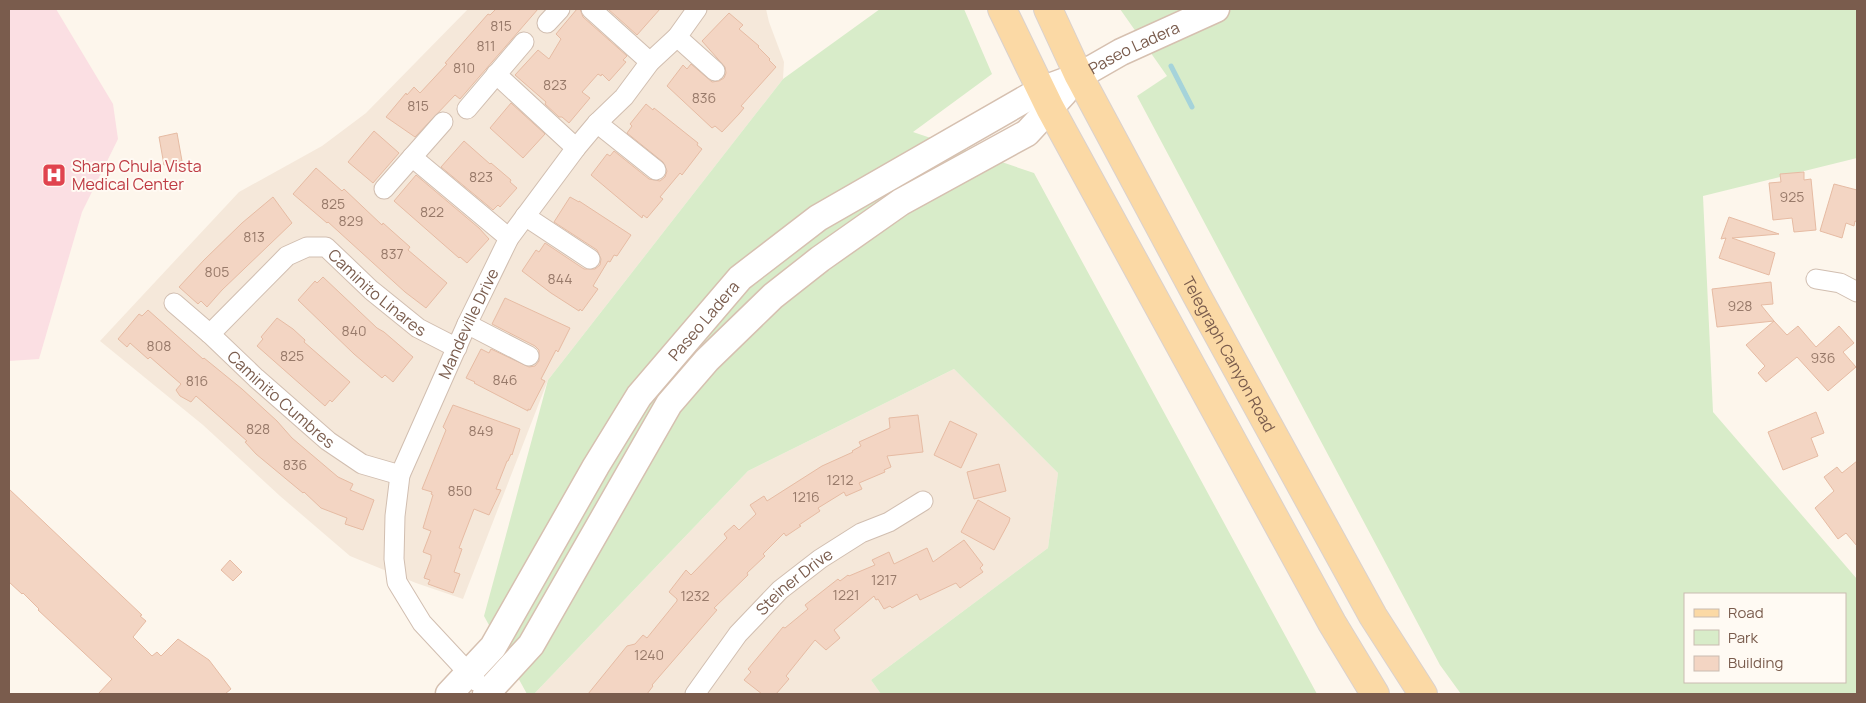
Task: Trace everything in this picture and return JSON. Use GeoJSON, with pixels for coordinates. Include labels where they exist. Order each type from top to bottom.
{"type":"FeatureCollection","features":[{"type":"Feature","properties":{"kind":"main road"},"geometry":{"type":"LineString","coordinates":[[1002,9],[1045,99],[1332,623],[1375,694]]}},
{"type":"Feature","properties":{"kind":"main road","name":"Telegraph Canyon Road"},"geometry":{"type":"LineString","coordinates":[[1048,9],[1079,76],[1197,296],[1373,616],[1423,694]]}},
{"type":"Feature","properties":{"kind":"main road","name":"Paseo Ladera"},"geometry":{"type":"LineString","coordinates":[[449,694],[493,647],[596,466],[639,396],[740,278],[818,218],[1045,99],[1079,76],[1121,52],[1216,9]]}},
{"type":"Feature","properties":{"kind":"main road","name":"Paseo Ladera"},"geometry":{"type":"LineString","coordinates":[[488,694],[531,645],[669,404],[707,360],[774,296],[820,259],[901,202],[1027,133],[1045,99]]}},
{"type":"Feature","properties":{"kind":"street"},"geometry":{"type":"LineString","coordinates":[[547,23],[560,9]]}},
{"type":"Feature","properties":{"kind":"street"},"geometry":{"type":"LineString","coordinates":[[591,9],[650,62]]}},
{"type":"Feature","properties":{"kind":"street","name":"Mandeville Drive"},"geometry":{"type":"LineString","coordinates":[[488,694],[422,622],[397,582],[394,559],[395,516],[400,475],[467,324],[509,238],[576,148],[597,123],[624,97],[650,62],[677,37],[697,9]]}},
{"type":"Feature","properties":{"kind":"street"},"geometry":{"type":"LineString","coordinates":[[677,37],[715,71]]}},
{"type":"Feature","properties":{"kind":"street"},"geometry":{"type":"LineString","coordinates":[[466,109],[524,42]]}},
{"type":"Feature","properties":{"kind":"street"},"geometry":{"type":"LineString","coordinates":[[496,74],[576,148]]}},
{"type":"Feature","properties":{"kind":"street"},"geometry":{"type":"LineString","coordinates":[[384,189],[443,122]]}},
{"type":"Feature","properties":{"kind":"street"},"geometry":{"type":"LineString","coordinates":[[597,123],[656,170]]}},
{"type":"Feature","properties":{"kind":"street"},"geometry":{"type":"LineString","coordinates":[[412,157],[509,238]]}},
{"type":"Feature","properties":{"kind":"street"},"geometry":{"type":"LineString","coordinates":[[525,216],[590,259]]}},
{"type":"Feature","properties":{"kind":"street","name":"Caminito Linares"},"geometry":{"type":"LineString","coordinates":[[210,334],[287,256],[306,247],[326,247],[371,290],[418,328],[457,348]]}},
{"type":"Feature","properties":{"kind":"street"},"geometry":{"type":"LineString","coordinates":[[1816,279],[1840,283],[1857,292]]}},
{"type":"Feature","properties":{"kind":"street","name":"Caminito Cumbres"},"geometry":{"type":"LineString","coordinates":[[174,303],[256,378],[328,440],[362,464],[400,475]]}},
{"type":"Feature","properties":{"kind":"street"},"geometry":{"type":"LineString","coordinates":[[467,324],[530,356]]}},
{"type":"Feature","properties":{"kind":"street","name":"Steiner Drive"},"geometry":{"type":"LineString","coordinates":[[698,693],[738,634],[780,590],[820,559],[860,533],[889,522],[922,501]]}},
{"type":"Feature","properties":{"kind":"shaded area","name":"Sharp Chula Vista Medical Center"},"geometry":{"type":"Polygon","coordinates":[[[9,9],[56,9],[113,104],[118,139],[82,212],[39,359],[9,361],[9,9]]]}},
{"type":"Feature","properties":{"kind":"shaded area"},"geometry":{"type":"Polygon","coordinates":[[[468,9],[766,9],[784,62],[783,79],[548,380],[463,599],[416,583],[350,556],[280,496],[203,425],[100,341],[239,192],[322,146],[366,113],[468,9]]]}},
{"type":"Feature","properties":{"kind":"shaded area"},"geometry":{"type":"Polygon","coordinates":[[[954,369],[1058,473],[1048,548],[871,680],[881,694],[534,694],[748,471],[954,369]]]}},
{"type":"Feature","properties":{"kind":"green space"},"geometry":{"type":"Polygon","coordinates":[[[880,9],[964,9],[992,74],[913,132],[1034,173],[1317,694],[881,694],[871,680],[1048,548],[1058,473],[954,369],[748,471],[534,694],[527,694],[484,616],[548,380],[783,79],[880,9]]]}},
{"type":"Feature","properties":{"kind":"green space"},"geometry":{"type":"Polygon","coordinates":[[[1120,9],[1857,9],[1857,158],[1703,196],[1713,412],[1857,579],[1857,694],[1461,694],[1440,665],[1137,96],[1167,76],[1120,9]]]}},
{"type":"Feature","properties":{"kind":"building"},"geometry":{"type":"Polygon","coordinates":[[[496,9],[538,9],[460,99],[455,95],[415,137],[386,117],[406,93],[407,95],[414,87],[420,93],[447,64],[445,63],[488,14],[490,15],[496,9]]]}},
{"type":"Feature","properties":{"kind":"building"},"geometry":{"type":"Polygon","coordinates":[[[577,9],[580,9],[583,17],[627,56],[623,60],[626,62],[609,81],[602,74],[601,76],[598,74],[582,92],[590,98],[569,123],[562,117],[559,117],[545,104],[546,102],[515,75],[538,50],[549,59],[561,39],[556,34],[577,9]]]}},
{"type":"Feature","properties":{"kind":"building"},"geometry":{"type":"Polygon","coordinates":[[[608,9],[660,9],[637,35],[608,9]]]}},
{"type":"Feature","properties":{"kind":"building"},"geometry":{"type":"Polygon","coordinates":[[[729,13],[743,25],[739,29],[759,46],[776,67],[741,106],[744,108],[722,132],[715,126],[712,128],[667,86],[683,65],[687,69],[691,64],[712,82],[724,78],[726,73],[725,67],[702,41],[729,13]]]}},
{"type":"Feature","properties":{"kind":"building"},"geometry":{"type":"Polygon","coordinates":[[[511,103],[545,134],[523,158],[490,128],[511,103]]]}},
{"type":"Feature","properties":{"kind":"building"},"geometry":{"type":"Polygon","coordinates":[[[646,104],[653,110],[654,108],[698,143],[697,145],[702,149],[682,175],[680,173],[660,197],[663,199],[647,218],[643,215],[642,218],[591,175],[607,154],[610,156],[614,151],[649,179],[660,181],[665,177],[667,171],[663,162],[627,133],[632,126],[630,124],[646,104]]]}},
{"type":"Feature","properties":{"kind":"building"},"geometry":{"type":"Polygon","coordinates":[[[374,131],[399,153],[373,183],[348,162],[374,131]]]}},
{"type":"Feature","properties":{"kind":"building"},"geometry":{"type":"Polygon","coordinates":[[[177,133],[182,161],[164,165],[159,137],[177,133]]]}},
{"type":"Feature","properties":{"kind":"building"},"geometry":{"type":"Polygon","coordinates":[[[464,141],[511,180],[510,182],[517,188],[500,207],[498,205],[493,210],[441,167],[464,141]]]}},
{"type":"Feature","properties":{"kind":"building"},"geometry":{"type":"Polygon","coordinates":[[[316,168],[342,191],[344,189],[382,225],[383,223],[410,247],[408,250],[447,283],[426,308],[405,292],[328,222],[293,194],[316,168]]]}},
{"type":"Feature","properties":{"kind":"building"},"geometry":{"type":"Polygon","coordinates":[[[1804,172],[1804,180],[1811,179],[1816,230],[1794,232],[1792,218],[1773,220],[1769,183],[1781,182],[1780,174],[1804,172]]]}},
{"type":"Feature","properties":{"kind":"building"},"geometry":{"type":"Polygon","coordinates":[[[416,175],[479,228],[489,239],[467,263],[394,201],[416,175]]]}},
{"type":"Feature","properties":{"kind":"building"},"geometry":{"type":"Polygon","coordinates":[[[1834,184],[1857,190],[1857,222],[1855,221],[1854,226],[1846,223],[1842,238],[1820,231],[1834,184]]]}},
{"type":"Feature","properties":{"kind":"building"},"geometry":{"type":"Polygon","coordinates":[[[273,197],[292,223],[222,290],[207,307],[201,301],[198,304],[179,287],[242,223],[273,197]]]}},
{"type":"Feature","properties":{"kind":"building"},"geometry":{"type":"Polygon","coordinates":[[[570,197],[631,235],[617,256],[614,255],[610,262],[608,261],[593,286],[598,289],[582,311],[580,309],[579,311],[551,293],[522,271],[536,250],[539,252],[545,243],[584,269],[595,269],[600,265],[601,259],[597,250],[554,222],[570,197]]]}},
{"type":"Feature","properties":{"kind":"building"},"geometry":{"type":"Polygon","coordinates":[[[1729,217],[1779,234],[1732,238],[1775,253],[1769,275],[1719,258],[1726,238],[1721,239],[1729,217]]]}},
{"type":"Feature","properties":{"kind":"building"},"geometry":{"type":"Polygon","coordinates":[[[323,277],[377,328],[413,357],[393,382],[385,375],[382,378],[354,354],[298,300],[315,281],[317,283],[323,277]]]}},
{"type":"Feature","properties":{"kind":"building"},"geometry":{"type":"Polygon","coordinates":[[[1771,282],[1773,304],[1761,305],[1774,321],[1717,327],[1712,289],[1771,282]]]}},
{"type":"Feature","properties":{"kind":"building"},"geometry":{"type":"Polygon","coordinates":[[[505,298],[570,328],[541,379],[545,381],[528,411],[466,378],[481,349],[489,353],[491,349],[529,367],[535,366],[539,361],[539,350],[535,346],[492,324],[505,298]]]}},
{"type":"Feature","properties":{"kind":"building"},"geometry":{"type":"Polygon","coordinates":[[[148,310],[203,359],[242,389],[277,421],[292,438],[338,477],[353,484],[350,490],[374,500],[363,530],[345,524],[347,518],[321,508],[256,454],[245,442],[247,441],[196,396],[191,402],[180,396],[176,390],[181,384],[150,357],[148,359],[130,343],[127,347],[118,339],[139,314],[142,316],[148,310]]]}},
{"type":"Feature","properties":{"kind":"building"},"geometry":{"type":"Polygon","coordinates":[[[277,318],[293,329],[305,340],[304,342],[350,382],[332,402],[330,400],[325,406],[257,346],[263,339],[261,337],[277,318]]]}},
{"type":"Feature","properties":{"kind":"building"},"geometry":{"type":"Polygon","coordinates":[[[1774,321],[1787,335],[1798,326],[1816,347],[1839,326],[1854,343],[1843,352],[1856,367],[1828,391],[1797,357],[1766,382],[1758,373],[1765,366],[1746,345],[1774,321]]]}},
{"type":"Feature","properties":{"kind":"building"},"geometry":{"type":"Polygon","coordinates":[[[453,405],[520,429],[512,455],[507,461],[496,489],[501,490],[489,515],[474,509],[459,548],[462,549],[454,572],[460,574],[453,593],[428,584],[430,580],[424,578],[431,555],[423,552],[431,531],[423,528],[433,495],[431,494],[432,492],[422,489],[446,430],[443,427],[453,405]]]}},
{"type":"Feature","properties":{"kind":"building"},"geometry":{"type":"Polygon","coordinates":[[[1816,412],[1824,433],[1811,438],[1818,456],[1783,470],[1768,432],[1816,412]]]}},
{"type":"Feature","properties":{"kind":"building"},"geometry":{"type":"Polygon","coordinates":[[[918,415],[923,452],[887,456],[891,467],[884,470],[885,472],[859,483],[862,489],[846,496],[844,492],[818,508],[820,511],[799,525],[801,526],[786,536],[784,533],[763,554],[765,556],[747,573],[748,575],[714,608],[717,610],[652,685],[647,694],[588,694],[627,646],[635,644],[643,635],[647,638],[677,601],[669,592],[686,570],[691,575],[727,538],[724,534],[734,525],[739,530],[756,514],[750,505],[764,496],[767,501],[822,466],[853,452],[861,446],[859,442],[890,428],[889,418],[918,415]]]}},
{"type":"Feature","properties":{"kind":"building"},"geometry":{"type":"Polygon","coordinates":[[[950,421],[977,434],[961,468],[934,455],[950,421]]]}},
{"type":"Feature","properties":{"kind":"building"},"geometry":{"type":"Polygon","coordinates":[[[1857,461],[1857,546],[1846,533],[1838,539],[1815,508],[1834,491],[1824,477],[1837,467],[1842,473],[1857,461]]]}},
{"type":"Feature","properties":{"kind":"building"},"geometry":{"type":"Polygon","coordinates":[[[999,464],[1006,491],[974,499],[967,472],[999,464]]]}},
{"type":"Feature","properties":{"kind":"building"},"geometry":{"type":"Polygon","coordinates":[[[9,489],[142,615],[140,616],[146,621],[133,637],[152,656],[157,652],[161,656],[178,639],[209,660],[231,689],[225,694],[98,694],[112,679],[38,610],[23,593],[9,582],[9,489]]]}},
{"type":"Feature","properties":{"kind":"building"},"geometry":{"type":"Polygon","coordinates":[[[978,500],[1010,518],[994,550],[961,532],[978,500]]]}},
{"type":"Feature","properties":{"kind":"building"},"geometry":{"type":"Polygon","coordinates":[[[964,540],[983,565],[980,568],[983,572],[960,588],[956,583],[920,600],[917,594],[892,608],[890,606],[884,609],[874,596],[834,630],[840,638],[826,650],[815,640],[786,676],[789,679],[776,694],[762,694],[744,680],[751,672],[748,669],[783,627],[785,628],[808,609],[805,605],[838,579],[840,581],[848,575],[875,565],[872,560],[889,552],[894,564],[927,548],[933,562],[964,540]]]}},
{"type":"Feature","properties":{"kind":"building"},"geometry":{"type":"Polygon","coordinates":[[[230,560],[242,572],[233,581],[221,570],[230,560]]]}},
{"type":"Feature","properties":{"kind":"waterway"},"geometry":{"type":"LineString","coordinates":[[1171,66],[1192,107]]}},
{"type":"Feature","properties":{"kind":"place","name":"Sharp Chula Vista Medical Center"},"geometry":{"type":"Point","coordinates":[54,175]}}]}
